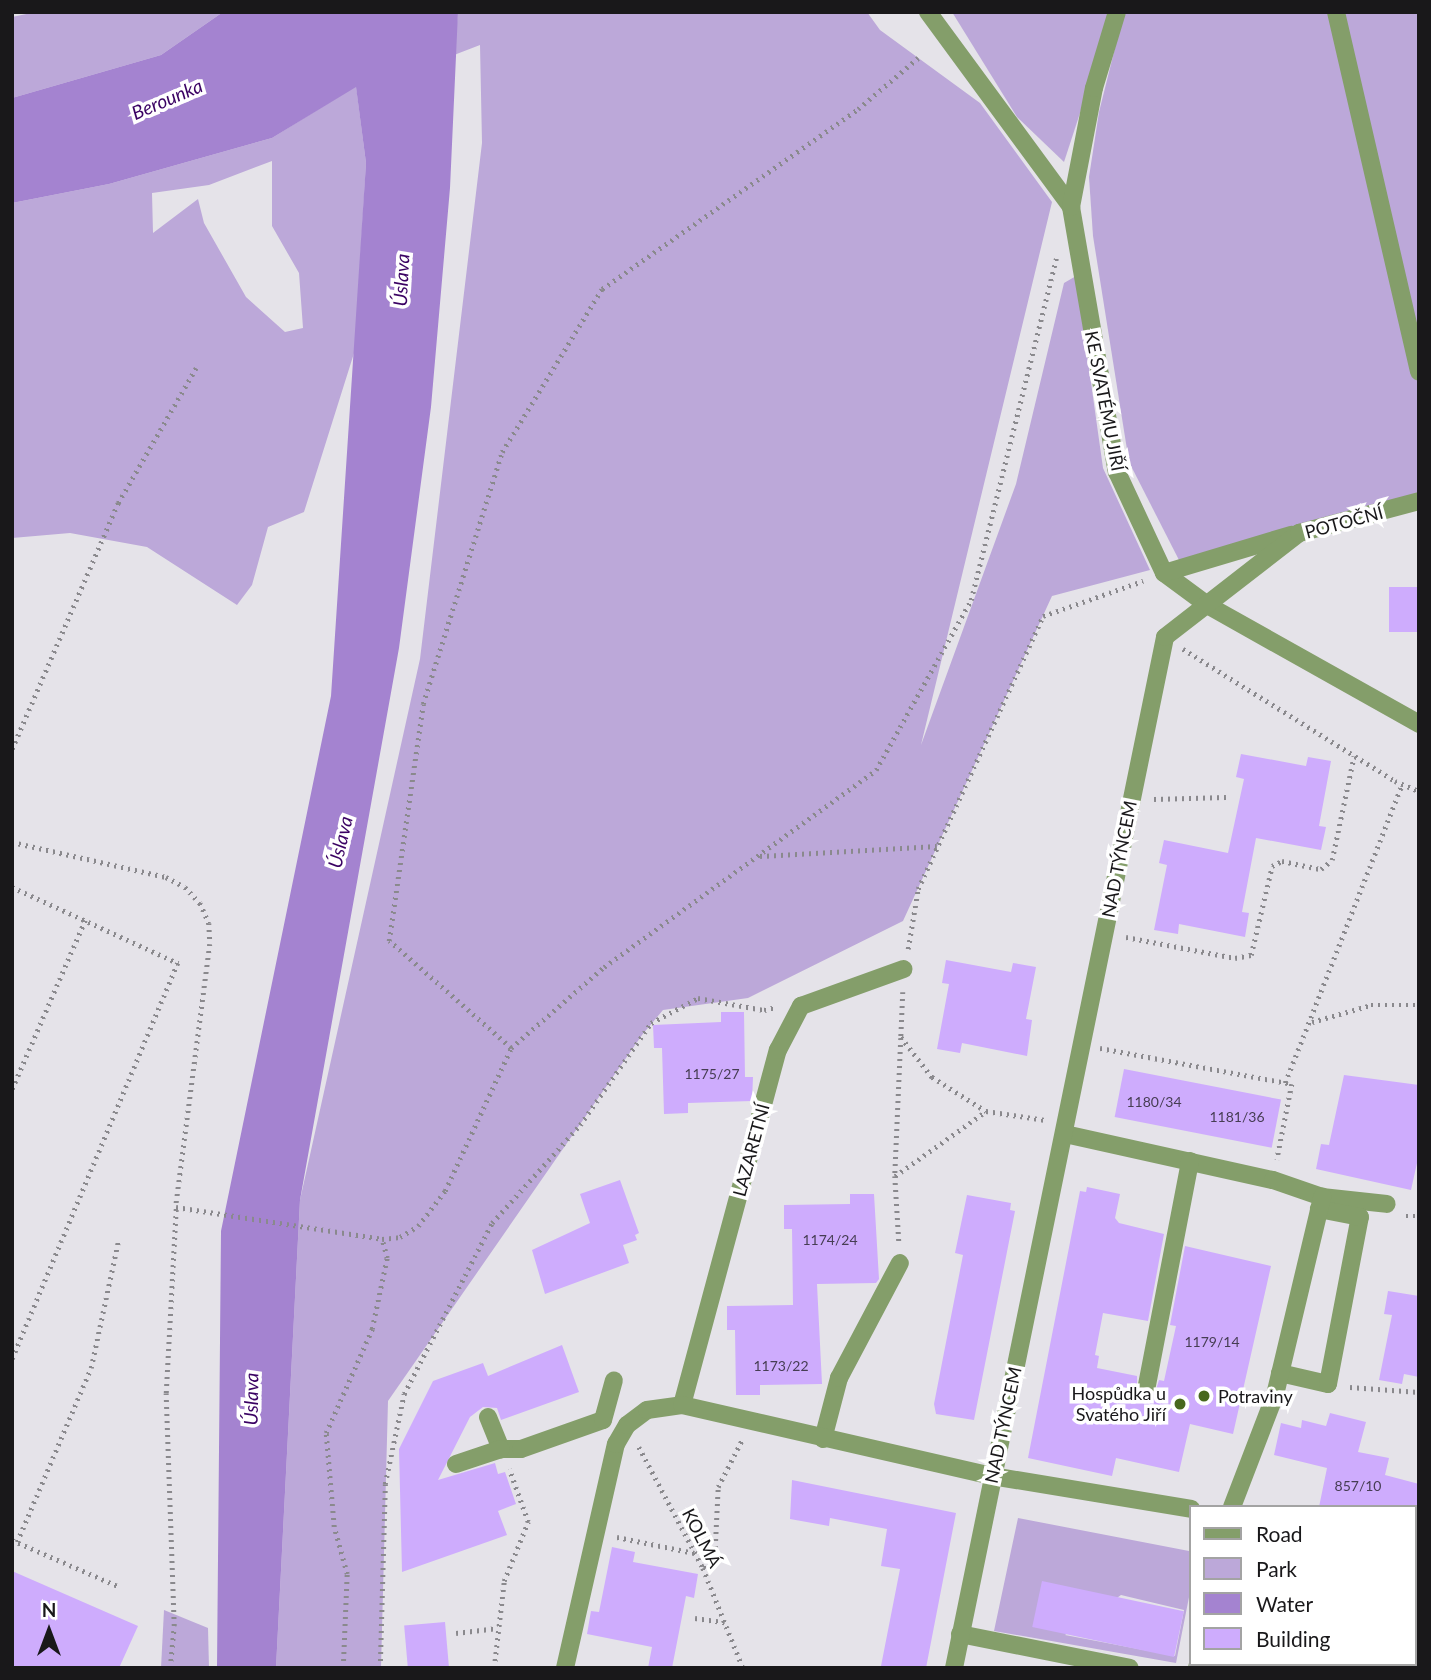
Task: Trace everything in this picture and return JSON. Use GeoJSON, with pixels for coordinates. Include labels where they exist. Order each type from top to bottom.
{"type":"FeatureCollection","features":[{"type":"Feature","properties":{"kind":"street","name":"KE SVATÉMU JIŘÍ"},"geometry":{"type":"LineString","coordinates":[[928,12],[1071,207],[1116,472],[1164,573],[1209,606],[1419,723]]}},
{"type":"Feature","properties":{"kind":"street"},"geometry":{"type":"LineString","coordinates":[[1071,207],[1094,88],[1117,12]]}},
{"type":"Feature","properties":{"kind":"street"},"geometry":{"type":"LineString","coordinates":[[1336,12],[1419,372]]}},
{"type":"Feature","properties":{"kind":"street","name":"POTOČNÍ"},"geometry":{"type":"LineString","coordinates":[[1209,606],[1299,533],[1419,501]]}},
{"type":"Feature","properties":{"kind":"street"},"geometry":{"type":"LineString","coordinates":[[1164,573],[1299,533]]}},
{"type":"Feature","properties":{"kind":"street"},"geometry":{"type":"LineString","coordinates":[[1165,637],[1186,618],[1209,606]]}},
{"type":"Feature","properties":{"kind":"street","name":"NAD TÝNCEM"},"geometry":{"type":"LineString","coordinates":[[954,1668],[1165,637]]}},
{"type":"Feature","properties":{"kind":"street"},"geometry":{"type":"LineString","coordinates":[[801,1006],[904,969]]}},
{"type":"Feature","properties":{"kind":"street","name":"LAZARETNÍ"},"geometry":{"type":"LineString","coordinates":[[682,1405],[778,1050],[801,1006]]}},
{"type":"Feature","properties":{"kind":"street"},"geometry":{"type":"LineString","coordinates":[[1065,1134],[1273,1180],[1321,1203],[1360,1217],[1328,1384],[1280,1373]]}},
{"type":"Feature","properties":{"kind":"street"},"geometry":{"type":"LineString","coordinates":[[1147,1385],[1190,1161]]}},
{"type":"Feature","properties":{"kind":"street"},"geometry":{"type":"LineString","coordinates":[[1321,1203],[1387,1204]]}},
{"type":"Feature","properties":{"kind":"street"},"geometry":{"type":"LineString","coordinates":[[1234,1505],[1280,1373],[1321,1203]]}},
{"type":"Feature","properties":{"kind":"street"},"geometry":{"type":"LineString","coordinates":[[823,1439],[839,1378],[900,1263]]}},
{"type":"Feature","properties":{"kind":"street"},"geometry":{"type":"LineString","coordinates":[[456,1464],[501,1449],[521,1449],[603,1420],[614,1380]]}},
{"type":"Feature","properties":{"kind":"street"},"geometry":{"type":"LineString","coordinates":[[565,1668],[616,1444],[627,1425],[647,1410],[682,1405],[992,1476],[1190,1510]]}},
{"type":"Feature","properties":{"kind":"street"},"geometry":{"type":"LineString","coordinates":[[488,1417],[501,1449]]}},
{"type":"Feature","properties":{"kind":"street"},"geometry":{"type":"LineString","coordinates":[[960,1634],[1130,1668]]}},
{"type":"Feature","properties":{"kind":"path"},"geometry":{"type":"LineString","coordinates":[[511,1048],[389,941],[423,704],[502,452],[602,289],[858,109],[918,58]]}},
{"type":"Feature","properties":{"kind":"path"},"geometry":{"type":"LineString","coordinates":[[176,1207],[382,1239],[401,1237],[418,1226],[445,1191],[511,1048],[604,967],[876,770],[971,600],[1059,249]]}},
{"type":"Feature","properties":{"kind":"path"},"geometry":{"type":"LineString","coordinates":[[12,749],[118,503],[195,368]]}},
{"type":"Feature","properties":{"kind":"path"},"geometry":{"type":"LineString","coordinates":[[900,1263],[895,1176],[904,969],[918,889],[1043,616],[1164,573]]}},
{"type":"Feature","properties":{"kind":"path"},"geometry":{"type":"LineString","coordinates":[[1165,637],[1354,756],[1419,791]]}},
{"type":"Feature","properties":{"kind":"path"},"geometry":{"type":"LineString","coordinates":[[1126,937],[1236,958],[1251,955],[1272,866],[1282,861],[1321,869],[1332,860],[1354,756]]}},
{"type":"Feature","properties":{"kind":"path"},"geometry":{"type":"LineString","coordinates":[[1285,1083],[1402,784]]}},
{"type":"Feature","properties":{"kind":"path"},"geometry":{"type":"LineString","coordinates":[[1154,799],[1226,797]]}},
{"type":"Feature","properties":{"kind":"path"},"geometry":{"type":"LineString","coordinates":[[12,842],[166,877],[200,903],[209,923],[210,944],[176,1207],[166,1392],[174,1626],[170,1668]]}},
{"type":"Feature","properties":{"kind":"path"},"geometry":{"type":"LineString","coordinates":[[758,856],[937,846]]}},
{"type":"Feature","properties":{"kind":"path"},"geometry":{"type":"LineString","coordinates":[[12,887],[178,963],[12,1360]]}},
{"type":"Feature","properties":{"kind":"path"},"geometry":{"type":"LineString","coordinates":[[12,1089],[85,920]]}},
{"type":"Feature","properties":{"kind":"path"},"geometry":{"type":"LineString","coordinates":[[380,1668],[385,1484],[404,1394],[492,1223],[580,1125],[651,1023],[698,998],[764,1010],[801,1006]]}},
{"type":"Feature","properties":{"kind":"path"},"geometry":{"type":"LineString","coordinates":[[1311,1022],[1371,1005],[1419,1005]]}},
{"type":"Feature","properties":{"kind":"path"},"geometry":{"type":"LineString","coordinates":[[901,1037],[932,1077],[986,1111],[1046,1120]]}},
{"type":"Feature","properties":{"kind":"path"},"geometry":{"type":"LineString","coordinates":[[1109,1049],[1292,1084],[1273,1180]]}},
{"type":"Feature","properties":{"kind":"path"},"geometry":{"type":"LineString","coordinates":[[895,1176],[986,1111]]}},
{"type":"Feature","properties":{"kind":"path"},"geometry":{"type":"LineString","coordinates":[[343,1668],[347,1574],[334,1527],[326,1433],[372,1329],[387,1258],[382,1239]]}},
{"type":"Feature","properties":{"kind":"path"},"geometry":{"type":"LineString","coordinates":[[118,1242],[91,1368],[15,1541],[118,1586]]}},
{"type":"Feature","properties":{"kind":"path"},"geometry":{"type":"LineString","coordinates":[[1328,1384],[1419,1391]]}},
{"type":"Feature","properties":{"kind":"path","name":"KOLMÁ"},"geometry":{"type":"LineString","coordinates":[[627,1425],[703,1567],[743,1668]]}},
{"type":"Feature","properties":{"kind":"path"},"geometry":{"type":"LineString","coordinates":[[703,1567],[715,1548],[718,1487],[745,1433]]}},
{"type":"Feature","properties":{"kind":"path"},"geometry":{"type":"LineString","coordinates":[[494,1668],[504,1581],[528,1522],[501,1449]]}},
{"type":"Feature","properties":{"kind":"path"},"geometry":{"type":"LineString","coordinates":[[596,1533],[695,1553]]}},
{"type":"Feature","properties":{"kind":"path"},"geometry":{"type":"LineString","coordinates":[[695,1618],[725,1622]]}},
{"type":"Feature","properties":{"kind":"path"},"geometry":{"type":"LineString","coordinates":[[456,1633],[498,1628]]}},
{"type":"Feature","properties":{"kind":"green space"},"geometry":{"type":"Polygon","coordinates":[[[36,12],[223,12],[161,55],[12,98],[12,17],[36,12]]]}},
{"type":"Feature","properties":{"kind":"green space"},"geometry":{"type":"Polygon","coordinates":[[[458,12],[867,12],[880,30],[980,103],[1052,202],[921,745],[1016,484],[1064,283],[1076,276],[1103,468],[1150,570],[1052,596],[903,921],[748,998],[663,1010],[642,1035],[388,1401],[381,1668],[276,1668],[300,1200],[420,659],[482,143],[480,45],[454,55],[458,12]]]}},
{"type":"Feature","properties":{"kind":"green space"},"geometry":{"type":"Polygon","coordinates":[[[952,12],[1113,12],[1064,162],[1017,117],[952,12]]]}},
{"type":"Feature","properties":{"kind":"green space"},"geometry":{"type":"Polygon","coordinates":[[[1124,12],[1419,12],[1419,498],[1180,562],[1129,462],[1093,236],[1089,177],[1099,112],[1124,12]]]}},
{"type":"Feature","properties":{"kind":"green space"},"geometry":{"type":"Polygon","coordinates":[[[356,86],[366,163],[355,350],[304,512],[268,527],[252,585],[237,605],[147,547],[70,533],[12,538],[12,203],[109,184],[272,138],[356,86]],[[272,161],[209,185],[152,193],[153,233],[198,199],[204,223],[246,297],[285,332],[303,328],[299,273],[272,226],[272,161]]]}},
{"type":"Feature","properties":{"kind":"green space"},"geometry":{"type":"Polygon","coordinates":[[[1018,1518],[1189,1551],[1190,1592],[1176,1663],[994,1631],[1018,1518]],[[1121,1595],[1065,1635],[1175,1656],[1184,1610],[1121,1595]]]}},
{"type":"Feature","properties":{"kind":"green space"},"geometry":{"type":"Polygon","coordinates":[[[164,1610],[208,1628],[209,1668],[161,1668],[164,1610]]]}},
{"type":"Feature","properties":{"kind":"water"},"geometry":{"type":"Polygon","coordinates":[[[223,12],[458,12],[450,188],[431,407],[399,648],[300,1200],[276,1668],[217,1668],[221,1231],[331,696],[366,163],[356,87],[272,138],[109,184],[12,203],[12,98],[161,55],[223,12]]]}},
{"type":"Feature","properties":{"kind":"building"},"geometry":{"type":"Polygon","coordinates":[[[1389,587],[1419,587],[1419,632],[1389,632],[1389,587]]]}},
{"type":"Feature","properties":{"kind":"building"},"geometry":{"type":"Polygon","coordinates":[[[1241,754],[1306,766],[1308,757],[1331,761],[1319,826],[1326,827],[1321,850],[1256,838],[1242,912],[1249,913],[1245,937],[1179,924],[1178,934],[1154,930],[1167,865],[1159,863],[1164,840],[1228,853],[1244,779],[1236,777],[1241,754]]]}},
{"type":"Feature","properties":{"kind":"building"},"geometry":{"type":"Polygon","coordinates":[[[946,960],[1011,972],[1013,963],[1036,967],[1026,1019],[1032,1020],[1027,1056],[962,1043],[960,1053],[937,1049],[949,984],[942,983],[946,960]]]}},
{"type":"Feature","properties":{"kind":"building"},"geometry":{"type":"Polygon","coordinates":[[[721,1012],[744,1012],[745,1077],[753,1077],[752,1101],[688,1103],[688,1113],[664,1114],[662,1048],[654,1048],[653,1025],[721,1022],[721,1012]]]}},
{"type":"Feature","properties":{"kind":"building"},"geometry":{"type":"Polygon","coordinates":[[[1124,1069],[1281,1100],[1272,1148],[1115,1117],[1124,1069]]]}},
{"type":"Feature","properties":{"kind":"building"},"geometry":{"type":"Polygon","coordinates":[[[1344,1075],[1419,1085],[1419,1154],[1411,1190],[1316,1169],[1321,1144],[1329,1145],[1344,1075]]]}},
{"type":"Feature","properties":{"kind":"building"},"geometry":{"type":"Polygon","coordinates":[[[620,1180],[639,1233],[635,1235],[637,1240],[623,1245],[629,1263],[545,1294],[532,1250],[590,1223],[580,1194],[620,1180]]]}},
{"type":"Feature","properties":{"kind":"building"},"geometry":{"type":"Polygon","coordinates":[[[1087,1187],[1120,1194],[1115,1218],[1119,1223],[1164,1234],[1148,1321],[1103,1313],[1095,1355],[1099,1356],[1097,1368],[1137,1376],[1137,1389],[1144,1396],[1155,1393],[1159,1380],[1164,1381],[1176,1326],[1170,1325],[1185,1246],[1271,1266],[1233,1434],[1190,1424],[1179,1472],[1116,1458],[1112,1476],[1028,1458],[1080,1191],[1086,1192],[1087,1187]]]}},
{"type":"Feature","properties":{"kind":"building"},"geometry":{"type":"Polygon","coordinates":[[[850,1194],[874,1194],[879,1279],[876,1283],[817,1284],[822,1384],[760,1385],[760,1395],[736,1395],[735,1330],[727,1330],[727,1306],[793,1305],[792,1229],[784,1229],[784,1205],[850,1204],[850,1194]]]}},
{"type":"Feature","properties":{"kind":"building"},"geometry":{"type":"Polygon","coordinates":[[[967,1195],[1011,1203],[1010,1210],[1015,1211],[974,1420],[936,1414],[934,1404],[963,1255],[955,1253],[967,1195]]]}},
{"type":"Feature","properties":{"kind":"building"},"geometry":{"type":"Polygon","coordinates":[[[1388,1291],[1419,1296],[1419,1377],[1404,1374],[1402,1384],[1379,1380],[1392,1315],[1384,1314],[1388,1291]]]}},
{"type":"Feature","properties":{"kind":"building"},"geometry":{"type":"Polygon","coordinates":[[[562,1345],[579,1392],[501,1420],[497,1408],[483,1407],[470,1417],[438,1480],[495,1463],[498,1474],[505,1472],[516,1504],[498,1511],[507,1535],[402,1572],[399,1449],[433,1381],[483,1363],[488,1376],[562,1345]]]}},
{"type":"Feature","properties":{"kind":"building"},"geometry":{"type":"Polygon","coordinates":[[[1330,1413],[1366,1422],[1358,1452],[1389,1458],[1385,1475],[1419,1484],[1419,1507],[1319,1505],[1327,1468],[1274,1455],[1281,1423],[1301,1428],[1302,1420],[1326,1426],[1330,1413]]]}},
{"type":"Feature","properties":{"kind":"building"},"geometry":{"type":"Polygon","coordinates":[[[792,1480],[956,1513],[926,1668],[881,1666],[900,1569],[881,1566],[887,1529],[830,1518],[829,1526],[790,1519],[792,1480]]]}},
{"type":"Feature","properties":{"kind":"building"},"geometry":{"type":"Polygon","coordinates":[[[612,1547],[635,1552],[633,1562],[698,1574],[694,1598],[686,1596],[672,1668],[648,1668],[652,1647],[587,1634],[591,1611],[599,1612],[612,1547]]]}},
{"type":"Feature","properties":{"kind":"building"},"geometry":{"type":"Polygon","coordinates":[[[12,1571],[138,1626],[119,1668],[12,1668],[12,1571]]]}},
{"type":"Feature","properties":{"kind":"building"},"geometry":{"type":"Polygon","coordinates":[[[1042,1581],[1184,1611],[1174,1657],[1032,1627],[1042,1581]]]}},
{"type":"Feature","properties":{"kind":"building"},"geometry":{"type":"Polygon","coordinates":[[[445,1622],[449,1668],[408,1668],[404,1626],[445,1622]]]}},
{"type":"Feature","properties":{"kind":"place","name":"Potraviny"},"geometry":{"type":"Point","coordinates":[1204,1396]}},
{"type":"Feature","properties":{"kind":"place","name":"Hospůdka u Svatého Jiří"},"geometry":{"type":"Point","coordinates":[1180,1404]}},
{"type":"Feature","properties":{"kind":"water label","name":"Berounka"},"geometry":{"type":"Point","coordinates":[167,99]}},
{"type":"Feature","properties":{"kind":"water label","name":"Úslava"},"geometry":{"type":"Point","coordinates":[401,280]}},
{"type":"Feature","properties":{"kind":"water label","name":"Úslava"},"geometry":{"type":"Point","coordinates":[340,842]}},
{"type":"Feature","properties":{"kind":"water label","name":"Úslava"},"geometry":{"type":"Point","coordinates":[251,1399]}}]}
